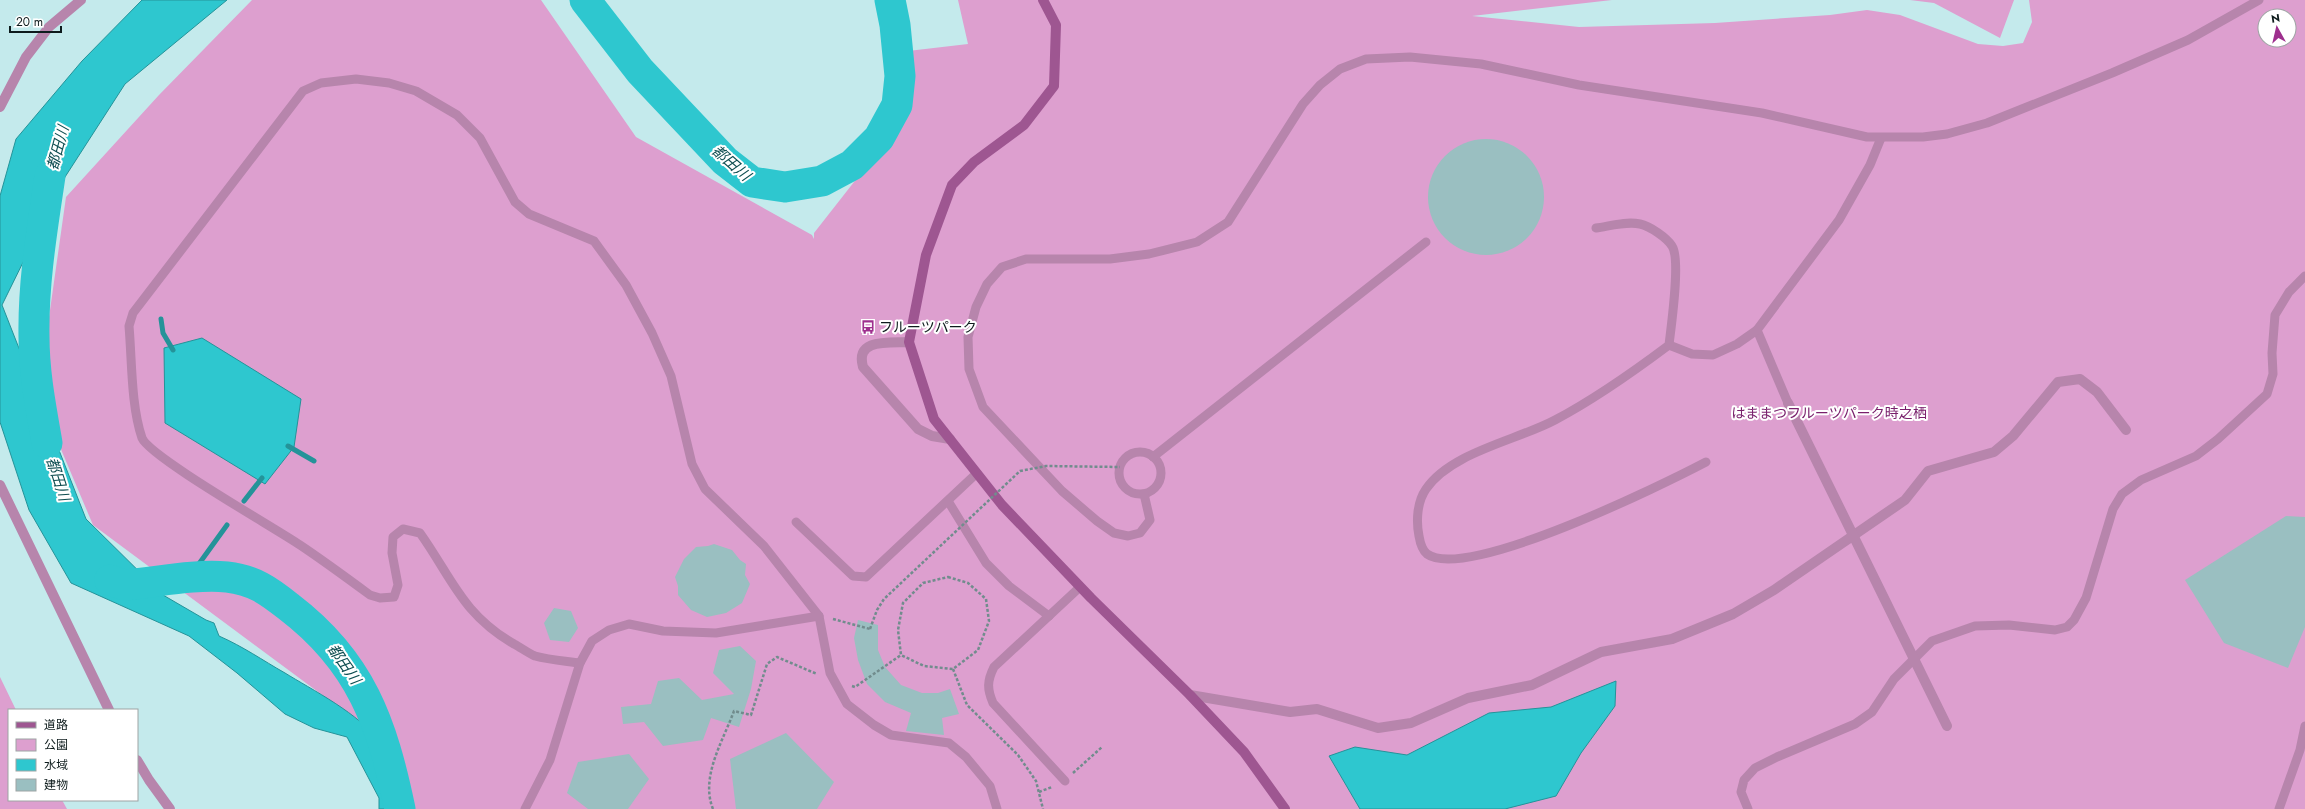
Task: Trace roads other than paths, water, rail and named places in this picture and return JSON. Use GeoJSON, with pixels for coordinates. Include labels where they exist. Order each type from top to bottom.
{"type":"FeatureCollection","features":[{"type":"Feature","properties":{"kind":"street"},"geometry":{"type":"LineString","coordinates":[[0,107],[26,57],[49,27],[81,0]]}},
{"type":"Feature","properties":{"kind":"street"},"geometry":{"type":"LineString","coordinates":[[1042,0],[1056,25],[1054,86],[1024,125],[974,162],[952,185],[926,254],[909,342],[934,419],[1002,505],[1080,587],[1190,694],[1244,752],[1285,809]]}},
{"type":"Feature","properties":{"kind":"street"},"geometry":{"type":"LineString","coordinates":[[909,342],[874,344],[863,352],[860,358],[863,367],[918,429],[932,436],[950,439]]}},
{"type":"Feature","properties":{"kind":"street"},"geometry":{"type":"LineString","coordinates":[[1190,694],[1290,712],[1317,709],[1378,728],[1411,723],[1468,698],[1532,686],[1601,652],[1672,638],[1732,614],[1774,590],[1886,514],[1905,500],[1928,471],[1994,452],[2013,436],[2058,382],[2080,379],[2097,392],[2126,430]]}},
{"type":"Feature","properties":{"kind":"street"},"geometry":{"type":"LineString","coordinates":[[1788,403],[1946,726]]}},
{"type":"Feature","properties":{"kind":"street"},"geometry":{"type":"LineString","coordinates":[[0,485],[109,709]]}},
{"type":"Feature","properties":{"kind":"street"},"geometry":{"type":"LineString","coordinates":[[138,762],[170,809]]}},
{"type":"Feature","properties":{"kind":"lane"},"geometry":{"type":"LineString","coordinates":[[1144,494],[1150,520],[1140,533],[1128,536],[1114,533],[1062,491],[983,407],[969,369],[968,337],[976,307],[987,284],[1002,267],[1026,259],[1110,259],[1149,254],[1197,242],[1211,234],[1228,222],[1303,104],[1320,85],[1340,69],[1366,59],[1410,56],[1481,64],[1579,85],[1762,113],[1866,137],[1881,138],[1948,134],[1987,123],[2112,73],[2188,40],[2259,0]]}},
{"type":"Feature","properties":{"kind":"lane"},"geometry":{"type":"LineString","coordinates":[[580,663],[534,656],[499,635],[476,617],[460,597],[437,557],[420,533],[403,529],[393,536],[392,553],[398,585],[394,597],[380,598],[370,595],[301,546],[152,451],[143,439],[136,413],[130,326],[133,313],[303,91],[322,83],[356,80],[389,83],[416,91],[457,116],[480,138],[514,202],[529,214],[594,241],[626,285],[652,333],[671,376],[692,464],[705,489],[764,546],[818,616],[830,673],[847,704],[891,735],[949,743],[966,756],[990,786],[997,809]]}},
{"type":"Feature","properties":{"kind":"lane"},"geometry":{"type":"LineString","coordinates":[[1669,345],[1692,354],[1713,355],[1737,344],[1757,330],[1839,220],[1870,165],[1881,138]]}},
{"type":"Feature","properties":{"kind":"lane"},"geometry":{"type":"LineString","coordinates":[[1596,228],[1640,224],[1657,233],[1673,247],[1675,264],[1674,299],[1669,345],[1620,382],[1554,421],[1496,443],[1448,468],[1426,489],[1420,502],[1416,519],[1421,546],[1427,554],[1439,558],[1484,554],[1606,511],[1648,492],[1706,462]]}},
{"type":"Feature","properties":{"kind":"lane"},"geometry":{"type":"LineString","coordinates":[[1153,457],[1426,242]]}},
{"type":"Feature","properties":{"kind":"lane"},"geometry":{"type":"LineString","coordinates":[[1748,809],[1741,792],[1744,780],[1755,768],[1777,757],[1855,724],[1872,712],[1894,679],[1932,641],[1975,626],[2009,625],[2054,630],[2066,627],[2086,598],[2112,509],[2122,494],[2141,480],[2196,456],[2218,440],[2267,394],[2273,374],[2272,353],[2275,315],[2289,292],[2305,276]]}},
{"type":"Feature","properties":{"kind":"lane"},"geometry":{"type":"LineString","coordinates":[[1757,330],[1788,403]]}},
{"type":"Feature","properties":{"kind":"lane"},"geometry":{"type":"LineString","coordinates":[[1139,452],[1153,457],[1158,462],[1162,472],[1159,483],[1151,492],[1144,494],[1130,492],[1123,486],[1119,475],[1120,467],[1129,455],[1139,452]]}},
{"type":"Feature","properties":{"kind":"lane"},"geometry":{"type":"LineString","coordinates":[[796,522],[853,576],[866,577],[977,473]]}},
{"type":"Feature","properties":{"kind":"lane"},"geometry":{"type":"LineString","coordinates":[[948,501],[986,563],[1009,586],[1049,616]]}},
{"type":"Feature","properties":{"kind":"lane"},"geometry":{"type":"LineString","coordinates":[[1065,781],[993,703],[987,689],[988,678],[994,667],[1080,587]]}},
{"type":"Feature","properties":{"kind":"lane"},"geometry":{"type":"LineString","coordinates":[[525,809],[550,760],[580,663],[592,640],[610,630],[629,624],[663,630],[716,633],[818,616]]}},
{"type":"Feature","properties":{"kind":"lane"},"geometry":{"type":"LineString","coordinates":[[2279,809],[2300,750],[2305,726]]}},
{"type":"Feature","properties":{"kind":"water"},"geometry":{"type":"Polygon","coordinates":[[[142,0],[227,0],[125,84],[65,177],[2,305],[86,519],[163,595],[206,620],[214,623],[219,636],[245,649],[335,703],[361,722],[377,741],[381,749],[388,774],[394,809],[379,809],[379,798],[347,737],[314,728],[285,714],[237,673],[189,636],[71,583],[29,510],[0,422],[0,196],[16,139],[82,61],[142,0]]]}},
{"type":"Feature","properties":{"kind":"water"},"geometry":{"type":"Polygon","coordinates":[[[202,338],[301,399],[294,447],[265,484],[165,423],[164,348],[202,338]]]}},
{"type":"Feature","properties":{"kind":"water"},"geometry":{"type":"Polygon","coordinates":[[[1616,681],[1615,706],[1581,753],[1556,796],[1505,809],[1360,809],[1329,756],[1355,747],[1407,755],[1489,713],[1551,707],[1616,681]]]}},
{"type":"Feature","properties":{"kind":"waterway","name":"都田川"},"geometry":{"type":"LineString","coordinates":[[585,0],[640,71],[725,161],[752,182],[785,187],[822,181],[852,165],[879,138],[897,105],[900,76],[895,25],[890,0]]}},
{"type":"Feature","properties":{"kind":"waterway","name":"都田川"},"geometry":{"type":"LineString","coordinates":[[47,443],[40,404],[34,350],[34,317],[39,256],[50,176]]}},
{"type":"Feature","properties":{"kind":"waterway"},"geometry":{"type":"LineString","coordinates":[[161,319],[163,333],[173,350]]}},
{"type":"Feature","properties":{"kind":"waterway"},"geometry":{"type":"LineString","coordinates":[[288,446],[314,461]]}},
{"type":"Feature","properties":{"kind":"waterway"},"geometry":{"type":"LineString","coordinates":[[244,501],[262,478]]}},
{"type":"Feature","properties":{"kind":"waterway"},"geometry":{"type":"LineString","coordinates":[[188,579],[227,525]]}},
{"type":"Feature","properties":{"kind":"waterway","name":"都田川"},"geometry":{"type":"LineString","coordinates":[[110,580],[124,585],[189,577],[214,576],[237,578],[261,587],[289,607],[314,628],[334,650],[351,672],[365,696],[385,749],[400,809]]}},
{"type":"Feature","properties":{"kind":"place","name":"フルーツパーク"},"geometry":{"type":"Point","coordinates":[868,327]}},
{"type":"Feature","properties":{"kind":"park label","name":"はままつフルーツパーク時之栖"},"geometry":{"type":"Point","coordinates":[1829,413]}}]}
